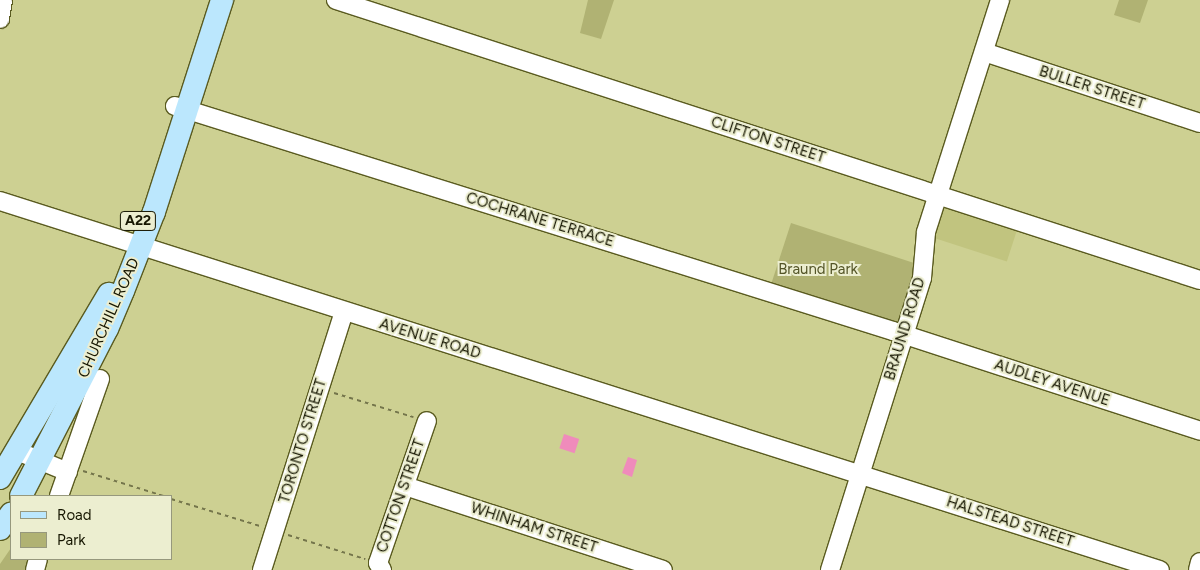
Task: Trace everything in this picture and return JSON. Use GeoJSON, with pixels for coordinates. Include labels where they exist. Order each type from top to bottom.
{"type":"FeatureCollection","features":[{"type":"Feature","properties":{"kind":"main road","name":"CHURCHILL ROAD"},"geometry":{"type":"LineString","coordinates":[[181,108],[210,0]]}},
{"type":"Feature","properties":{"kind":"main road","name":"CHURCHILL ROAD"},"geometry":{"type":"LineString","coordinates":[[22,495],[107,329],[181,108],[222,0]]}},
{"type":"Feature","properties":{"kind":"main road","name":"CHURCHILL ROAD"},"geometry":{"type":"LineString","coordinates":[[0,478],[108,296],[136,244]]}},
{"type":"Feature","properties":{"kind":"street"},"geometry":{"type":"LineString","coordinates":[[0,19],[3,0]]}},
{"type":"Feature","properties":{"kind":"street","name":"CLIFTON STREET"},"geometry":{"type":"LineString","coordinates":[[336,0],[1200,280]]}},
{"type":"Feature","properties":{"kind":"street","name":"BRAUND ROAD"},"geometry":{"type":"LineString","coordinates":[[830,570],[922,278],[926,232],[1000,0]]}},
{"type":"Feature","properties":{"kind":"street","name":"BULLER STREET"},"geometry":{"type":"LineString","coordinates":[[984,52],[1200,123]]}},
{"type":"Feature","properties":{"kind":"street","name":"COCHRANE TERRACE"},"geometry":{"type":"LineString","coordinates":[[181,108],[904,334]]}},
{"type":"Feature","properties":{"kind":"street","name":"AVENUE ROAD"},"geometry":{"type":"LineString","coordinates":[[0,202],[344,312],[861,473]]}},
{"type":"Feature","properties":{"kind":"street","name":"TORONTO STREET"},"geometry":{"type":"LineString","coordinates":[[262,570],[344,312]]}},
{"type":"Feature","properties":{"kind":"street","name":"AUDLEY AVENUE"},"geometry":{"type":"LineString","coordinates":[[904,334],[1200,431]]}},
{"type":"Feature","properties":{"kind":"street","name":"CHURCHILL ROAD"},"geometry":{"type":"LineString","coordinates":[[60,495],[100,379]]}},
{"type":"Feature","properties":{"kind":"street","name":"COTTON STREET"},"geometry":{"type":"LineString","coordinates":[[382,570],[378,564],[427,421]]}},
{"type":"Feature","properties":{"kind":"street"},"geometry":{"type":"LineString","coordinates":[[17,451],[68,469]]}},
{"type":"Feature","properties":{"kind":"street","name":"HALSTEAD STREET"},"geometry":{"type":"LineString","coordinates":[[861,473],[1160,570]]}},
{"type":"Feature","properties":{"kind":"street","name":"WHINHAM STREET"},"geometry":{"type":"LineString","coordinates":[[404,486],[663,570]]}},
{"type":"Feature","properties":{"kind":"street"},"geometry":{"type":"LineString","coordinates":[[1198,570],[1200,562]]}},
{"type":"Feature","properties":{"kind":"path"},"geometry":{"type":"LineString","coordinates":[[319,388],[427,421]]}},
{"type":"Feature","properties":{"kind":"path"},"geometry":{"type":"LineString","coordinates":[[68,469],[160,495]]}},
{"type":"Feature","properties":{"kind":"shaded area"},"geometry":{"type":"Polygon","coordinates":[[[938,195],[1020,222],[1007,262],[925,235],[938,195]]]}},
{"type":"Feature","properties":{"kind":"shaded area"},"geometry":{"type":"Polygon","coordinates":[[[564,434],[579,439],[575,453],[559,448],[564,434]]]}},
{"type":"Feature","properties":{"kind":"shaded area"},"geometry":{"type":"Polygon","coordinates":[[[628,457],[637,460],[632,477],[622,473],[628,457]]]}},
{"type":"Feature","properties":{"kind":"green space"},"geometry":{"type":"Polygon","coordinates":[[[588,0],[614,0],[601,39],[580,33],[588,0]]]}},
{"type":"Feature","properties":{"kind":"green space"},"geometry":{"type":"Polygon","coordinates":[[[1119,0],[1148,0],[1140,23],[1114,15],[1119,0]]]}},
{"type":"Feature","properties":{"kind":"green space","name":"Braund Park"},"geometry":{"type":"Polygon","coordinates":[[[791,223],[923,266],[901,334],[769,291],[791,223]]]}},
{"type":"Feature","properties":{"kind":"green space"},"geometry":{"type":"Polygon","coordinates":[[[10,549],[10,560],[36,560],[27,570],[0,570],[0,564],[10,549]]]}}]}
